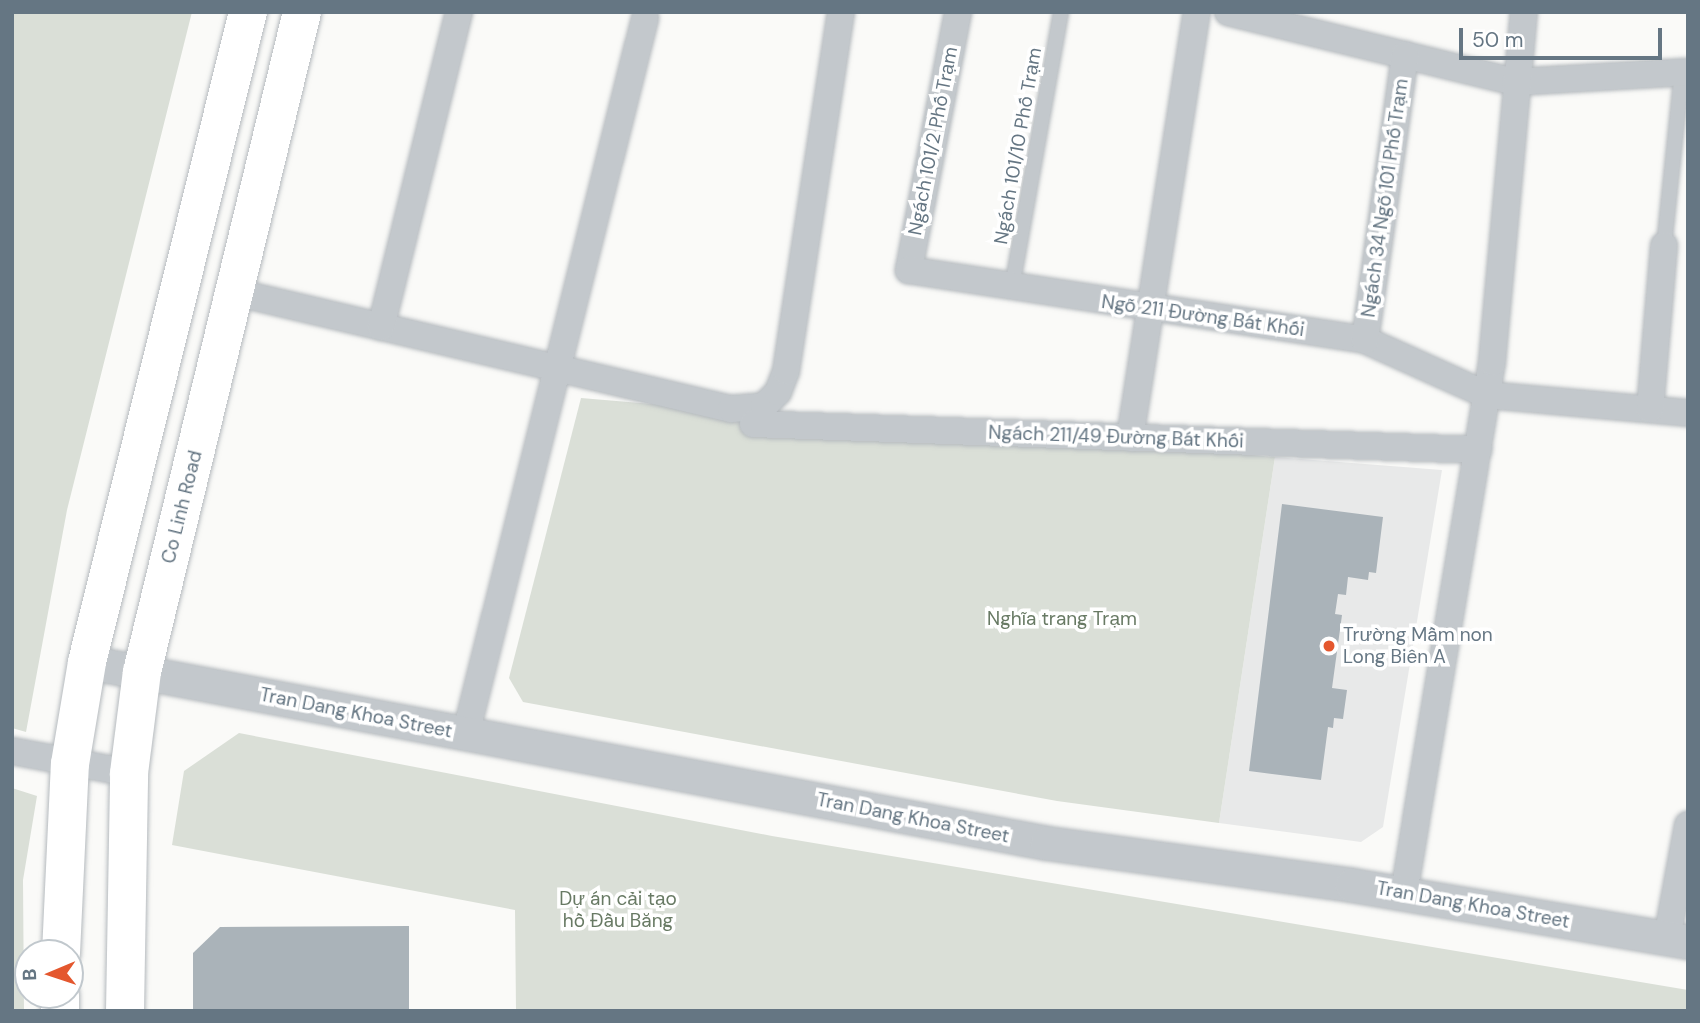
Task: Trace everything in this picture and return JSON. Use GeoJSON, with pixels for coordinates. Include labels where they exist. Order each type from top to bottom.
{"type":"FeatureCollection","features":[{"type":"Feature","properties":{"kind":"main road"},"geometry":{"type":"LineString","coordinates":[[62,939],[70,764],[87,662],[248,12]]}},
{"type":"Feature","properties":{"kind":"main road","name":"Co Linh Road"},"geometry":{"type":"LineString","coordinates":[[125,1011],[129,773],[142,672],[302,12]]}},
{"type":"Feature","properties":{"kind":"street"},"geometry":{"type":"LineString","coordinates":[[380,327],[459,12]]}},
{"type":"Feature","properties":{"kind":"street"},"geometry":{"type":"LineString","coordinates":[[234,292],[731,409],[764,406],[778,392],[786,371],[841,12]]}},
{"type":"Feature","properties":{"kind":"street","name":"Ngách 101/2 Phố Trạm"},"geometry":{"type":"LineString","coordinates":[[909,270],[958,12]]}},
{"type":"Feature","properties":{"kind":"street"},"geometry":{"type":"LineString","coordinates":[[1129,438],[1197,12]]}},
{"type":"Feature","properties":{"kind":"street"},"geometry":{"type":"LineString","coordinates":[[1228,12],[1514,82],[1685,72]]}},
{"type":"Feature","properties":{"kind":"street"},"geometry":{"type":"LineString","coordinates":[[1404,893],[1487,395],[1514,82],[1524,12]]}},
{"type":"Feature","properties":{"kind":"street"},"geometry":{"type":"LineString","coordinates":[[466,733],[645,18]]}},
{"type":"Feature","properties":{"kind":"street","name":"Ngách 34 Ngõ 101 Phố Trạm"},"geometry":{"type":"LineString","coordinates":[[1365,340],[1405,55]]}},
{"type":"Feature","properties":{"kind":"street"},"geometry":{"type":"LineString","coordinates":[[1650,410],[1664,246]]}},
{"type":"Feature","properties":{"kind":"street","name":"Ngõ 211 Đường Bát Khối"},"geometry":{"type":"LineString","coordinates":[[909,270],[1365,340],[1487,395],[1688,413]]}},
{"type":"Feature","properties":{"kind":"street","name":"Ngách 211/49 Đường Bát Khối"},"geometry":{"type":"LineString","coordinates":[[753,424],[1479,450]]}},
{"type":"Feature","properties":{"kind":"street","name":"Tran Dang Khoa Street"},"geometry":{"type":"LineString","coordinates":[[87,662],[1047,843],[1404,893],[1677,940]]}},
{"type":"Feature","properties":{"kind":"street"},"geometry":{"type":"LineString","coordinates":[[12,751],[129,773]]}},
{"type":"Feature","properties":{"kind":"street"},"geometry":{"type":"LineString","coordinates":[[1677,940],[1688,825]]}},
{"type":"Feature","properties":{"kind":"lane","name":"Ngách 101/10 Phố Trạm"},"geometry":{"type":"LineString","coordinates":[[1012,287],[1061,12]]}},
{"type":"Feature","properties":{"kind":"lane"},"geometry":{"type":"LineString","coordinates":[[1664,246],[1685,72]]}},
{"type":"Feature","properties":{"kind":"shaded area","name":"Trường Mầm non Long Biên A"},"geometry":{"type":"Polygon","coordinates":[[[1275,457],[1442,470],[1383,827],[1361,842],[1219,823],[1275,457]]]}},
{"type":"Feature","properties":{"kind":"green space"},"geometry":{"type":"Polygon","coordinates":[[[12,12],[192,12],[67,510],[26,732],[12,728],[12,12]]]}},
{"type":"Feature","properties":{"kind":"green space","name":"Nghĩa trang Trạm"},"geometry":{"type":"Polygon","coordinates":[[[581,398],[1275,457],[1219,823],[1057,801],[523,702],[509,678],[581,398]]]}},
{"type":"Feature","properties":{"kind":"green space","name":"Dự án cải tạo hồ Đầu Băng"},"geometry":{"type":"Polygon","coordinates":[[[239,733],[772,836],[1688,990],[1688,1011],[516,1011],[515,910],[172,845],[184,771],[239,733]]]}},
{"type":"Feature","properties":{"kind":"green space"},"geometry":{"type":"Polygon","coordinates":[[[12,788],[37,796],[23,880],[23,939],[14,939],[14,1009],[24,1011],[12,1011],[12,788]]]}},
{"type":"Feature","properties":{"kind":"building"},"geometry":{"type":"Polygon","coordinates":[[[1282,504],[1383,517],[1376,573],[1369,572],[1368,580],[1348,577],[1346,595],[1338,594],[1335,614],[1342,615],[1332,688],[1347,690],[1343,719],[1334,718],[1333,728],[1328,727],[1321,780],[1249,771],[1282,504]]]}},
{"type":"Feature","properties":{"kind":"building"},"geometry":{"type":"Polygon","coordinates":[[[409,926],[409,1010],[193,1011],[193,953],[220,927],[409,926]]]}},
{"type":"Feature","properties":{"kind":"place","name":"Trường Mầm non Long Biên A"},"geometry":{"type":"Point","coordinates":[1329,646]}}]}
